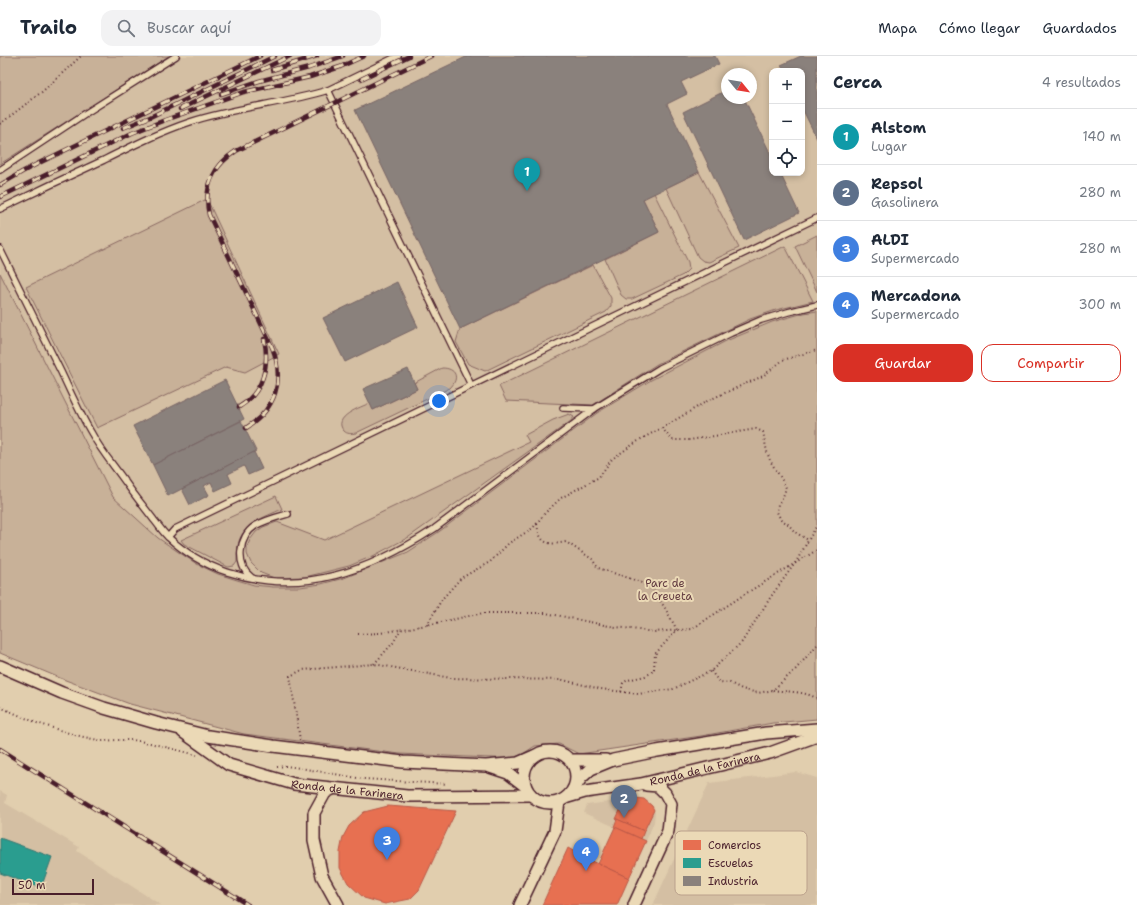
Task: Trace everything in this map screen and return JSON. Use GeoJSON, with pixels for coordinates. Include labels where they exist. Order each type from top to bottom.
{"type":"FeatureCollection","features":[{"type":"Feature","properties":{"kind":"street","name":"Ronda de la Farinera"},"geometry":{"type":"LineString","coordinates":[[0,666],[62,693],[97,705],[178,728],[213,736],[302,750],[403,762],[486,766],[518,762],[534,756]]}},
{"type":"Feature","properties":{"kind":"street","name":"Ronda de la Farinera"},"geometry":{"type":"LineString","coordinates":[[178,728],[230,765],[294,784],[407,796],[528,791]]}},
{"type":"Feature","properties":{"kind":"street","name":"Ronda de la Farinera"},"geometry":{"type":"LineString","coordinates":[[567,796],[581,778],[591,769],[613,760],[766,732],[817,729]]}},
{"type":"Feature","properties":{"kind":"street","name":"Ronda de la Farinera"},"geometry":{"type":"LineString","coordinates":[[567,796],[641,784],[770,753],[817,736]]}},
{"type":"Feature","properties":{"kind":"street"},"geometry":{"type":"LineString","coordinates":[[520,905],[555,831],[567,796],[576,779],[576,769],[571,760],[554,750],[544,751],[534,756],[526,764],[523,775],[528,791],[540,802],[550,804],[567,796]]}},
{"type":"Feature","properties":{"kind":"street","name":"Ronda de la Farinera"},"geometry":{"type":"LineString","coordinates":[[571,760],[613,760]]}},
{"type":"Feature","properties":{"kind":"street","name":"Ronda de la Farinera"},"geometry":{"type":"LineString","coordinates":[[486,766],[508,773],[528,791]]}},
{"type":"Feature","properties":{"kind":"street"},"geometry":{"type":"LineString","coordinates":[[634,905],[668,831],[671,804],[665,793],[658,786],[641,784]]}},
{"type":"Feature","properties":{"kind":"street"},"geometry":{"type":"LineString","coordinates":[[334,788],[325,793],[314,813],[314,840],[322,876],[338,905]]}},
{"type":"Feature","properties":{"kind":"lane"},"geometry":{"type":"LineString","coordinates":[[0,170],[176,56]]}},
{"type":"Feature","properties":{"kind":"lane"},"geometry":{"type":"LineString","coordinates":[[0,209],[146,140],[190,122],[230,111],[306,96],[328,90],[398,56]]}},
{"type":"Feature","properties":{"kind":"lane"},"geometry":{"type":"LineString","coordinates":[[328,90],[471,385]]}},
{"type":"Feature","properties":{"kind":"lane"},"geometry":{"type":"LineString","coordinates":[[168,537],[175,529],[817,218]]}},
{"type":"Feature","properties":{"kind":"lane"},"geometry":{"type":"LineString","coordinates":[[0,249],[92,435],[136,497],[168,537],[183,549],[206,563],[224,571],[254,579],[278,582],[301,582],[322,579],[347,572],[393,554],[434,529],[594,409],[660,368],[760,320],[817,305]]}},
{"type":"Feature","properties":{"kind":"lane"},"geometry":{"type":"LineString","coordinates":[[563,408],[594,409]]}},
{"type":"Feature","properties":{"kind":"lane"},"geometry":{"type":"LineString","coordinates":[[254,579],[244,568],[241,555],[244,542],[251,529],[261,523],[288,514]]}},
{"type":"Feature","properties":{"kind":"path"},"geometry":{"type":"LineString","coordinates":[[0,124],[43,90],[81,56]]}},
{"type":"Feature","properties":{"kind":"path"},"geometry":{"type":"LineString","coordinates":[[427,624],[442,599],[461,578],[490,562],[509,543],[533,528],[561,498],[599,477],[612,459],[641,439],[708,400],[763,376],[783,360],[817,350]]}},
{"type":"Feature","properties":{"kind":"path"},"geometry":{"type":"LineString","coordinates":[[662,428],[672,440],[690,440],[756,429],[763,432],[766,450],[770,460],[783,480],[786,488],[783,497],[778,504],[777,512],[781,520],[787,523],[795,532],[809,540]]}},
{"type":"Feature","properties":{"kind":"path"},"geometry":{"type":"LineString","coordinates":[[537,524],[539,535],[545,542],[556,544],[566,542],[592,559],[598,568],[638,581],[652,589],[665,608],[677,630]]}},
{"type":"Feature","properties":{"kind":"path"},"geometry":{"type":"LineString","coordinates":[[302,750],[290,676],[302,670],[374,664],[452,678],[563,680],[602,689],[638,694],[674,689],[711,671],[742,642],[772,595],[796,562],[817,525]]}},
{"type":"Feature","properties":{"kind":"path"},"geometry":{"type":"LineString","coordinates":[[358,634],[380,633],[483,613],[546,613],[617,627],[654,632],[692,629],[745,594],[817,550]]}},
{"type":"Feature","properties":{"kind":"path"},"geometry":{"type":"LineString","coordinates":[[374,664],[393,643],[401,629]]}},
{"type":"Feature","properties":{"kind":"path"},"geometry":{"type":"LineString","coordinates":[[621,692],[623,682],[651,673],[654,669],[656,654],[677,630]]}},
{"type":"Feature","properties":{"kind":"path"},"geometry":{"type":"LineString","coordinates":[[773,690],[817,645]]}},
{"type":"Feature","properties":{"kind":"path"},"geometry":{"type":"LineString","coordinates":[[711,671],[719,682],[730,683],[742,689],[758,693],[773,690],[801,693],[817,699]]}},
{"type":"Feature","properties":{"kind":"path"},"geometry":{"type":"LineString","coordinates":[[0,707],[37,723],[75,736],[102,741],[133,740],[202,756],[208,750]]}},
{"type":"Feature","properties":{"kind":"path"},"geometry":{"type":"LineString","coordinates":[[271,777],[274,767],[286,766],[363,779],[449,784]]}},
{"type":"Feature","properties":{"kind":"shaded area"},"geometry":{"type":"Polygon","coordinates":[[[126,56],[817,56],[817,331],[338,641],[0,640],[0,138],[126,56]]]}},
{"type":"Feature","properties":{"kind":"shaded area"},"geometry":{"type":"Polygon","coordinates":[[[796,772],[817,778],[817,905],[653,905],[675,857],[675,895],[807,895],[807,831],[687,831],[709,783],[796,772]]]}},
{"type":"Feature","properties":{"kind":"shaded area"},"geometry":{"type":"Polygon","coordinates":[[[0,791],[7,795],[5,803],[79,847],[77,851],[161,905],[0,905],[0,791]]]}},
{"type":"Feature","properties":{"kind":"shaded area"},"geometry":{"type":"Polygon","coordinates":[[[636,798],[644,799],[652,806],[655,813],[654,822],[646,841],[584,813],[587,805],[636,798]]]}},
{"type":"Feature","properties":{"kind":"green space"},"geometry":{"type":"Polygon","coordinates":[[[0,56],[169,56],[0,164],[0,56]]]}},
{"type":"Feature","properties":{"kind":"green space"},"geometry":{"type":"Polygon","coordinates":[[[699,172],[739,248],[709,262],[703,261],[698,257],[666,188],[699,172]]]}},
{"type":"Feature","properties":{"kind":"green space"},"geometry":{"type":"Polygon","coordinates":[[[654,193],[688,262],[689,269],[683,275],[632,299],[626,299],[621,295],[605,259],[659,232],[643,199],[654,193]]]}},
{"type":"Feature","properties":{"kind":"green space"},"geometry":{"type":"Polygon","coordinates":[[[207,199],[279,354],[245,372],[226,367],[97,428],[26,287],[207,199]]]}},
{"type":"Feature","properties":{"kind":"green space"},"geometry":{"type":"Polygon","coordinates":[[[817,235],[817,292],[795,246],[817,235]]]}},
{"type":"Feature","properties":{"kind":"green space"},"geometry":{"type":"Polygon","coordinates":[[[785,246],[813,301],[776,310],[750,319],[657,364],[593,405],[506,401],[499,386],[785,246]]]}},
{"type":"Feature","properties":{"kind":"green space"},"geometry":{"type":"Polygon","coordinates":[[[593,265],[611,298],[611,306],[606,312],[485,371],[468,364],[456,342],[460,329],[593,265]]]}},
{"type":"Feature","properties":{"kind":"green space","name":"Parc de la Creueta"},"geometry":{"type":"Polygon","coordinates":[[[0,273],[113,497],[158,538],[197,564],[218,574],[237,580],[254,585],[273,587],[300,587],[321,584],[344,578],[408,552],[440,531],[597,413],[651,380],[726,341],[772,322],[817,311],[817,719],[773,723],[701,736],[579,754],[559,744],[535,746],[515,759],[400,754],[244,734],[130,704],[60,678],[0,653],[0,273]]]}},
{"type":"Feature","properties":{"kind":"green space"},"geometry":{"type":"Polygon","coordinates":[[[442,368],[447,368],[455,374],[455,381],[450,388],[356,433],[349,434],[344,431],[341,426],[341,421],[349,413],[370,403],[373,410],[417,389],[414,383],[442,368]]]}},
{"type":"Feature","properties":{"kind":"green space"},"geometry":{"type":"Polygon","coordinates":[[[569,414],[574,417],[571,421],[409,537],[373,556],[349,566],[305,577],[274,578],[261,573],[251,563],[247,554],[247,547],[256,532],[263,527],[277,522],[324,540],[529,442],[525,435],[553,420],[569,414]]]}},
{"type":"Feature","properties":{"kind":"green space"},"geometry":{"type":"Polygon","coordinates":[[[276,496],[282,509],[261,518],[244,532],[240,538],[237,562],[234,566],[228,567],[184,544],[181,540],[276,496]]]}},
{"type":"Feature","properties":{"kind":"building: Comercios"},"geometry":{"type":"Polygon","coordinates":[[[636,798],[644,799],[652,806],[654,810],[644,831],[616,819],[625,800],[636,798]]]}},
{"type":"Feature","properties":{"kind":"building: Comercios"},"geometry":{"type":"Polygon","coordinates":[[[388,806],[456,811],[419,890],[410,899],[385,904],[364,898],[348,883],[340,868],[340,852],[343,837],[349,826],[364,812],[388,806]]]}},
{"type":"Feature","properties":{"kind":"building: Comercios"},"geometry":{"type":"Polygon","coordinates":[[[617,819],[644,831],[641,839],[614,827],[617,819]]]}},
{"type":"Feature","properties":{"kind":"building: Comercios"},"geometry":{"type":"Polygon","coordinates":[[[615,827],[646,841],[629,878],[598,864],[615,827]]]}},
{"type":"Feature","properties":{"kind":"building: Comercios"},"geometry":{"type":"Polygon","coordinates":[[[568,848],[575,853],[629,878],[617,905],[542,905],[568,848]]]}},
{"type":"Feature","properties":{"kind":"building: Escuelas"},"geometry":{"type":"Polygon","coordinates":[[[0,838],[52,857],[41,888],[0,873],[0,838]]]}},
{"type":"Feature","properties":{"kind":"building: Industria"},"geometry":{"type":"Polygon","coordinates":[[[468,56],[715,56],[719,64],[681,82],[687,94],[667,104],[699,172],[643,199],[659,232],[460,329],[355,110],[468,56]]]}},
{"type":"Feature","properties":{"kind":"building: Industria"},"geometry":{"type":"Polygon","coordinates":[[[801,56],[817,56],[817,139],[805,114],[805,68],[782,68],[781,65],[801,56]]]}},
{"type":"Feature","properties":{"kind":"building: Industria"},"geometry":{"type":"Polygon","coordinates":[[[721,93],[721,104],[747,104],[769,151],[769,176],[781,176],[799,213],[744,240],[683,112],[721,93]]]}},
{"type":"Feature","properties":{"kind":"building: Industria"},"geometry":{"type":"Polygon","coordinates":[[[397,282],[418,327],[345,362],[323,318],[397,282]]]}},
{"type":"Feature","properties":{"kind":"building: Industria"},"geometry":{"type":"Polygon","coordinates":[[[408,369],[417,389],[373,410],[363,389],[408,369]]]}},
{"type":"Feature","properties":{"kind":"building: Industria"},"geometry":{"type":"Polygon","coordinates":[[[225,380],[244,419],[153,465],[133,426],[225,380]]]}},
{"type":"Feature","properties":{"kind":"building: Industria"},"geometry":{"type":"Polygon","coordinates":[[[241,421],[256,451],[168,496],[153,465],[241,421]]]}},
{"type":"Feature","properties":{"kind":"building: Industria"},"geometry":{"type":"Polygon","coordinates":[[[254,452],[262,469],[248,475],[244,466],[228,474],[232,483],[215,491],[211,482],[204,486],[209,495],[190,505],[182,489],[254,452]]]}},
{"type":"Feature","properties":{"kind":"railway"},"geometry":{"type":"LineString","coordinates":[[0,185],[39,163],[260,56]]}},
{"type":"Feature","properties":{"kind":"railway"},"geometry":{"type":"LineString","coordinates":[[123,128],[150,117],[275,56]]}},
{"type":"Feature","properties":{"kind":"railway"},"geometry":{"type":"LineString","coordinates":[[180,109],[290,56]]}},
{"type":"Feature","properties":{"kind":"railway"},"geometry":{"type":"LineString","coordinates":[[272,70],[317,56]]}},
{"type":"Feature","properties":{"kind":"railway"},"geometry":{"type":"LineString","coordinates":[[221,94],[259,81],[309,68],[343,56]]}},
{"type":"Feature","properties":{"kind":"railway"},"geometry":{"type":"LineString","coordinates":[[0,197],[132,133],[165,120],[244,92],[310,77],[340,67],[364,56]]}},
{"type":"Feature","properties":{"kind":"railway"},"geometry":{"type":"LineString","coordinates":[[361,79],[409,56]]}},
{"type":"Feature","properties":{"kind":"railway"},"geometry":{"type":"LineString","coordinates":[[246,428],[265,412],[271,403],[275,393],[278,371],[272,347],[209,215],[207,196],[212,178],[221,164],[236,151],[431,56]]}},
{"type":"Feature","properties":{"kind":"railway"},"geometry":{"type":"LineString","coordinates":[[239,407],[254,394],[263,378],[266,359],[264,339]]}},
{"type":"Feature","properties":{"kind":"railway"},"geometry":{"type":"LineString","coordinates":[[0,749],[248,905]]}},
{"type":"Feature","properties":{"kind":"place","name":"Alstom"},"geometry":{"type":"Point","coordinates":[527,191]}},
{"type":"Feature","properties":{"kind":"place","name":"Repsol"},"geometry":{"type":"Point","coordinates":[624,818]}},
{"type":"Feature","properties":{"kind":"place","name":"ALDI"},"geometry":{"type":"Point","coordinates":[387,860]}},
{"type":"Feature","properties":{"kind":"place","name":"Mercadona"},"geometry":{"type":"Point","coordinates":[586,871]}}]}
